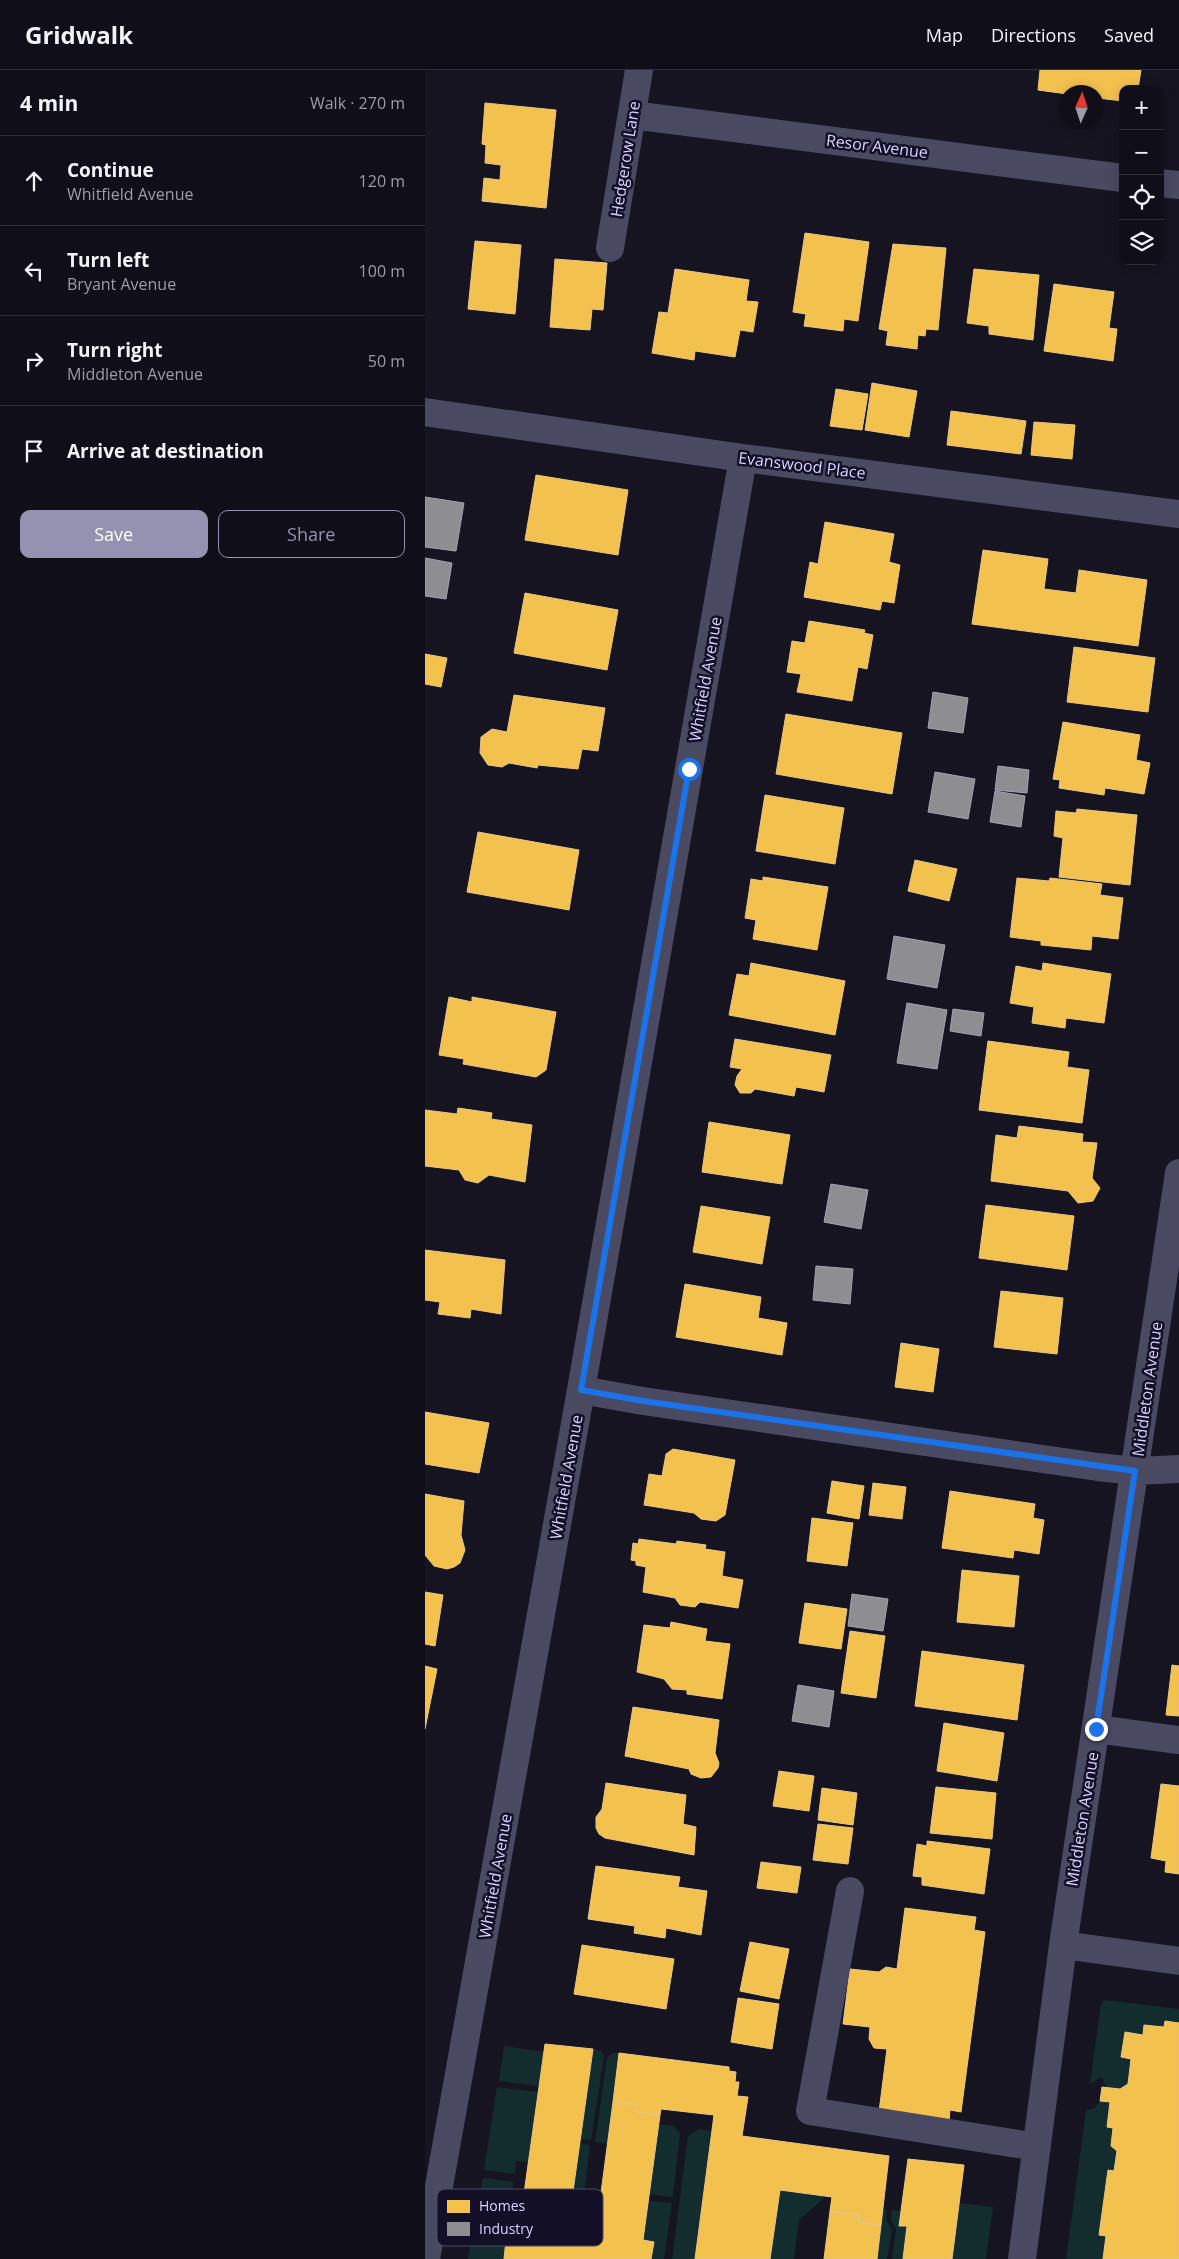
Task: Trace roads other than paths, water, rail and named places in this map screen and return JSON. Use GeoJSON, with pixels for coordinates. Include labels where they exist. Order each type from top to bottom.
{"type":"FeatureCollection","features":[{"type":"Feature","properties":{"kind":"street","name":"Hedgerow Lane"},"geometry":{"type":"LineString","coordinates":[[611,248],[639,70]]}},
{"type":"Feature","properties":{"kind":"street","name":"Resor Avenue"},"geometry":{"type":"LineString","coordinates":[[632,114],[1119,177]]}},
{"type":"Feature","properties":{"kind":"street"},"geometry":{"type":"LineString","coordinates":[[1164,183],[1179,185]]}},
{"type":"Feature","properties":{"kind":"street","name":"Evanswood Place"},"geometry":{"type":"LineString","coordinates":[[425,412],[743,458],[1179,514]]}},
{"type":"Feature","properties":{"kind":"street","name":"Whitfield Avenue"},"geometry":{"type":"LineString","coordinates":[[438,2189],[581,1390],[743,458]]}},
{"type":"Feature","properties":{"kind":"street","name":"Middleton Avenue"},"geometry":{"type":"LineString","coordinates":[[1022,2259],[1063,1945],[1179,1173]]}},
{"type":"Feature","properties":{"kind":"street"},"geometry":{"type":"LineString","coordinates":[[581,1390],[662,1404],[1135,1471],[1179,1469]]}},
{"type":"Feature","properties":{"kind":"street"},"geometry":{"type":"LineString","coordinates":[[1096,1729],[1179,1740]]}},
{"type":"Feature","properties":{"kind":"street"},"geometry":{"type":"LineString","coordinates":[[850,1891],[810,2111],[1037,2147]]}},
{"type":"Feature","properties":{"kind":"street"},"geometry":{"type":"LineString","coordinates":[[1063,1945],[1179,1961]]}},
{"type":"Feature","properties":{"kind":"street","name":"Whitfield Avenue"},"geometry":{"type":"LineString","coordinates":[[426,2259],[437,2197]]}}]}
